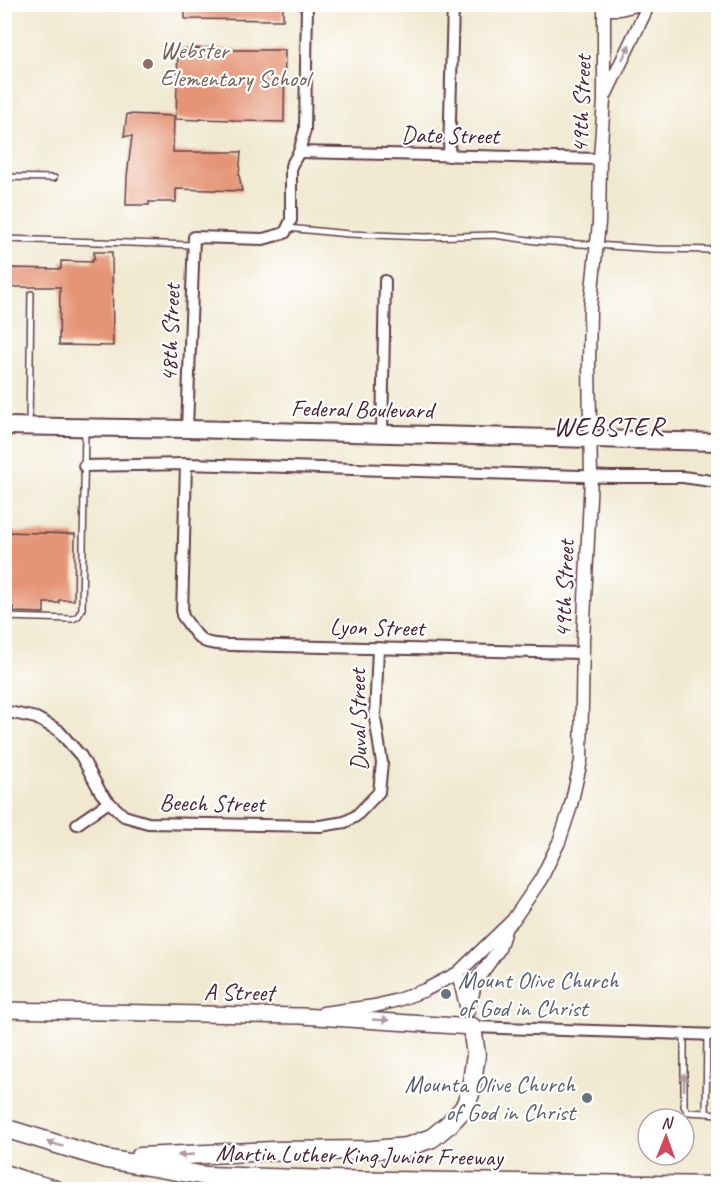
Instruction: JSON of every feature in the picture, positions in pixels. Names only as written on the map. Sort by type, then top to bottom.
[{"type":"highway","points":[[106,1159],[407,1147],[432,1137],[464,1107],[470,1094],[476,1054],[470,1019]]},
{"type":"highway","name":"Martin Luther King Junior Freeway","points":[[4,1128],[106,1159],[206,1176],[718,1186]]},
{"type":"highway","points":[[4,1174],[56,1190]]},
{"type":"main road","name":"Federal Boulevard","points":[[4,426],[718,442]]},
{"type":"main road","name":"A Street","points":[[4,1010],[470,1019]]},
{"type":"street","points":[[194,241],[263,239],[286,231],[291,220],[291,166],[299,152],[305,130],[308,4]]},
{"type":"street","points":[[449,156],[453,4]]},
{"type":"street","points":[[604,7],[620,9],[641,4]]},
{"type":"street","points":[[604,100],[649,4]]},
{"type":"street","name":"49th Street","points":[[301,1016],[375,1006],[398,1000],[425,990],[458,973],[513,920],[541,879],[559,842],[570,809],[581,761],[583,653],[591,477],[590,309],[599,223],[604,100],[604,7]]},
{"type":"street","name":"Date Street","points":[[299,152],[600,159]]},
{"type":"street","name":"48th Street","points":[[187,429],[194,241]]},
{"type":"street","points":[[382,434],[385,281]]},
{"type":"street","points":[[84,466],[186,464],[591,477],[683,477],[718,482]]},
{"type":"street","name":"Lyon Street","points":[[186,464],[182,615],[204,642],[583,653]]},
{"type":"street","name":"Duval Street","points":[[320,826],[345,822],[356,816],[379,792],[382,763],[375,718],[378,648]]},
{"type":"street","name":"Beech Street","points":[[4,711],[36,718],[58,729],[81,756],[101,793],[124,816],[148,823],[320,826]]},
{"type":"street","points":[[77,824],[109,802]]},
{"type":"street","points":[[470,1019],[476,981],[499,949],[505,928]]},
{"type":"street","points":[[458,973],[470,1019]]},
{"type":"street","name":"A Street","points":[[470,1019],[713,1034]]},
{"type":"lane","points":[[4,177],[54,178]]},
{"type":"lane","points":[[286,231],[403,236],[494,235],[536,241],[655,249],[718,250]]},
{"type":"lane","points":[[4,239],[194,241]]},
{"type":"lane","points":[[29,426],[31,294]]},
{"type":"lane","points":[[4,617],[74,619],[82,609],[85,428]]},
{"type":"lane","points":[[684,1034],[684,1106],[688,1112],[718,1114]]},
{"type":"lane","points":[[706,1113],[713,1034]]},
{"type":"building","points":[[185,4],[283,4],[283,20],[185,19]]},
{"type":"building","points":[[178,49],[285,50],[284,122],[176,119]]},
{"type":"building","points":[[127,114],[174,116],[173,152],[241,152],[239,175],[242,191],[176,189],[176,202],[126,205],[132,136],[124,136]]},
{"type":"building","points":[[94,252],[112,252],[113,346],[59,345],[60,287],[10,287],[10,268],[61,269],[61,261],[92,262]]},
{"type":"building","points":[[4,532],[75,534],[74,600],[44,603],[44,613],[14,612],[14,607],[4,607]]},
{"type":"place","name":"Webster Elementary School","points":[[148,64]]},
{"type":"place","name":"Mount Olive Church of God in Christ","points":[[446,994]]},
{"type":"place","name":"Mounta Olive Church of God in Christ","points":[[587,1098]]},
{"type":"district","name":"WEBSTER","points":[[609,426]]}]
